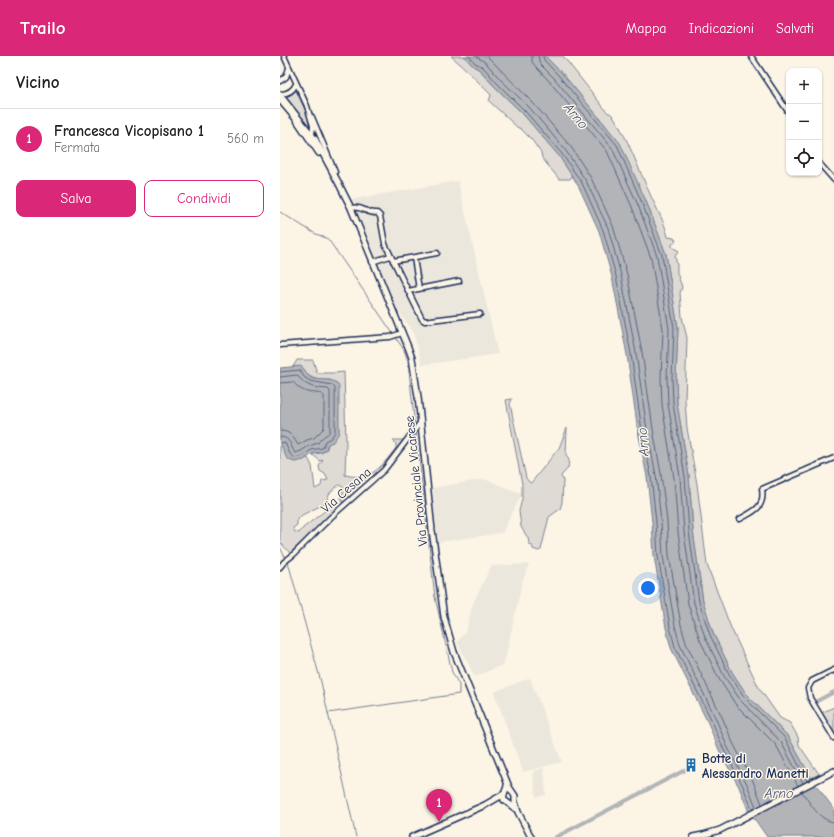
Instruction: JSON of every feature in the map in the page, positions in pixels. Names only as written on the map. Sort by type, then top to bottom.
[{"type":"main road","name":"Via Provinciale Vicarese","points":[[280,94],[312,134],[338,182],[351,208],[412,358],[438,575],[447,630],[459,665],[515,796],[518,812],[531,837]]},
{"type":"main road","name":"Via Provinciale Vicarese","points":[[280,100],[316,147],[338,182]]},
{"type":"main road","points":[[693,837],[716,831],[834,771]]},
{"type":"main road","name":"Via Provinciale Vicarese","points":[[507,780],[507,786],[503,798],[518,812]]},
{"type":"main road","points":[[412,837],[485,805],[505,793],[510,791],[513,792]]},
{"type":"main road","points":[[485,805],[513,802],[515,800]]},
{"type":"street","name":"Via Provinciale Vicarese","points":[[284,56],[314,121],[338,182]]},
{"type":"street","points":[[751,56],[786,108]]},
{"type":"street","points":[[280,81],[287,75],[289,68]]},
{"type":"street","points":[[280,94],[288,93],[293,90],[296,84]]},
{"type":"street","name":"Via Provinciale Vicarese","points":[[306,106],[313,126],[312,134],[316,147]]},
{"type":"street","points":[[822,166],[834,180]]},
{"type":"street","points":[[351,208],[360,207],[374,213],[377,212],[380,216],[385,244],[390,256],[420,316],[425,321],[480,314]]},
{"type":"street","points":[[393,261],[437,253]]},
{"type":"street","points":[[372,262],[390,256]]},
{"type":"street","points":[[414,258],[419,289]]},
{"type":"street","points":[[408,291],[459,281]]},
{"type":"street","points":[[280,345],[394,336],[402,334]]},
{"type":"street","name":"Via Cesana","points":[[280,567],[331,517],[384,470],[420,423]]},
{"type":"street","points":[[740,519],[760,506],[763,498],[762,489],[834,458]]},
{"type":"street","points":[[834,670],[812,681],[809,686],[810,698],[834,738]]},
{"type":"shaded area","points":[[451,56],[464,56],[473,66],[480,70],[522,113],[559,156],[572,176],[570,179],[559,179],[542,158],[541,153],[532,140],[489,101],[491,95]]},
{"type":"shaded area","points":[[545,56],[563,56],[608,113],[614,117],[629,145],[663,220],[668,237],[674,238],[676,241],[672,244],[672,247],[679,251],[675,256],[677,273],[682,287],[680,293],[682,317],[687,338],[685,400],[687,428],[697,484],[707,565],[731,628],[759,688],[780,718],[790,723],[798,737],[799,745],[819,774],[811,778],[788,736],[747,695],[732,672],[713,633],[703,601],[693,531],[689,476],[677,403],[676,378],[678,328],[666,254],[646,201],[607,127],[561,72]]},
{"type":"shaded area","points":[[296,90],[310,121],[310,130],[285,97],[292,94]]},
{"type":"shaded area","points":[[458,181],[498,354],[422,365],[413,332],[394,305],[348,200]]},
{"type":"shaded area","points":[[297,360],[313,360],[317,373],[344,372],[346,443],[345,475],[362,476],[375,471],[385,462],[396,448],[396,444],[393,440],[404,440],[379,472],[343,504],[341,497],[343,487],[339,485],[330,492],[326,503],[302,515],[297,520],[297,525],[293,528],[295,532],[299,533],[303,528],[331,506],[336,510],[290,553],[280,542],[280,442],[289,460],[295,462],[308,458],[312,466],[315,489],[321,486],[322,481],[328,480],[325,474],[320,471],[319,466],[323,460],[320,461],[312,454],[322,453],[327,449],[328,444],[339,433],[331,380],[313,378],[308,375],[303,368],[293,367]]},
{"type":"shaded area","points":[[512,399],[510,404],[526,478],[529,482],[531,483],[559,448],[567,428],[566,455],[569,460],[568,468],[561,476],[563,480],[562,503],[560,509],[549,517],[541,550],[538,551],[533,549],[532,545],[529,544],[528,538],[521,527],[519,511],[522,499],[522,484],[506,400]]},
{"type":"shaded area","points":[[485,479],[522,494],[502,533],[438,543],[432,488]]},
{"type":"shaded area","points":[[529,564],[522,583],[504,664],[475,677],[457,642],[466,631],[473,603],[491,566]]},
{"type":"shaded area","points":[[530,678],[562,762],[523,772],[494,692]]},
{"type":"shaded area","points":[[834,707],[834,736],[821,713]]},
{"type":"shaded area","points":[[544,768],[546,795],[536,797],[533,771]]},
{"type":"water","name":"Arno","points":[[464,56],[545,56],[561,72],[620,143],[646,201],[666,254],[678,328],[676,378],[677,403],[689,476],[693,531],[703,601],[713,633],[732,672],[747,695],[788,736],[811,778],[834,809],[834,837],[767,837],[750,815],[739,787],[719,750],[708,723],[671,648],[666,628],[654,556],[647,477],[638,431],[627,355],[612,277],[599,231],[578,185],[559,156],[522,113],[480,70],[473,66]]},
{"type":"water","points":[[300,366],[311,378],[334,381],[337,383],[339,387],[339,433],[333,442],[328,444],[325,451],[312,454],[304,460],[295,462],[286,457],[280,442],[280,368]]},
{"type":"waterway","points":[[280,212],[314,233],[328,239],[394,335]]},
{"type":"waterway","points":[[396,338],[404,350],[408,361],[415,427]]},
{"type":"waterway","points":[[328,713],[459,694],[459,685],[452,672],[435,597],[416,432]]},
{"type":"waterway","points":[[280,547],[286,559]]},
{"type":"waterway","points":[[288,562],[321,682],[356,837]]},
{"type":"waterway","points":[[817,701],[834,692]]},
{"type":"waterway","points":[[556,837],[689,768]]},
{"type":"place","name":"Botte di Alessandro Manetti","points":[[691,765]]},
{"type":"place","name":"Francesca Vicopisano 1","points":[[439,822]]}]
